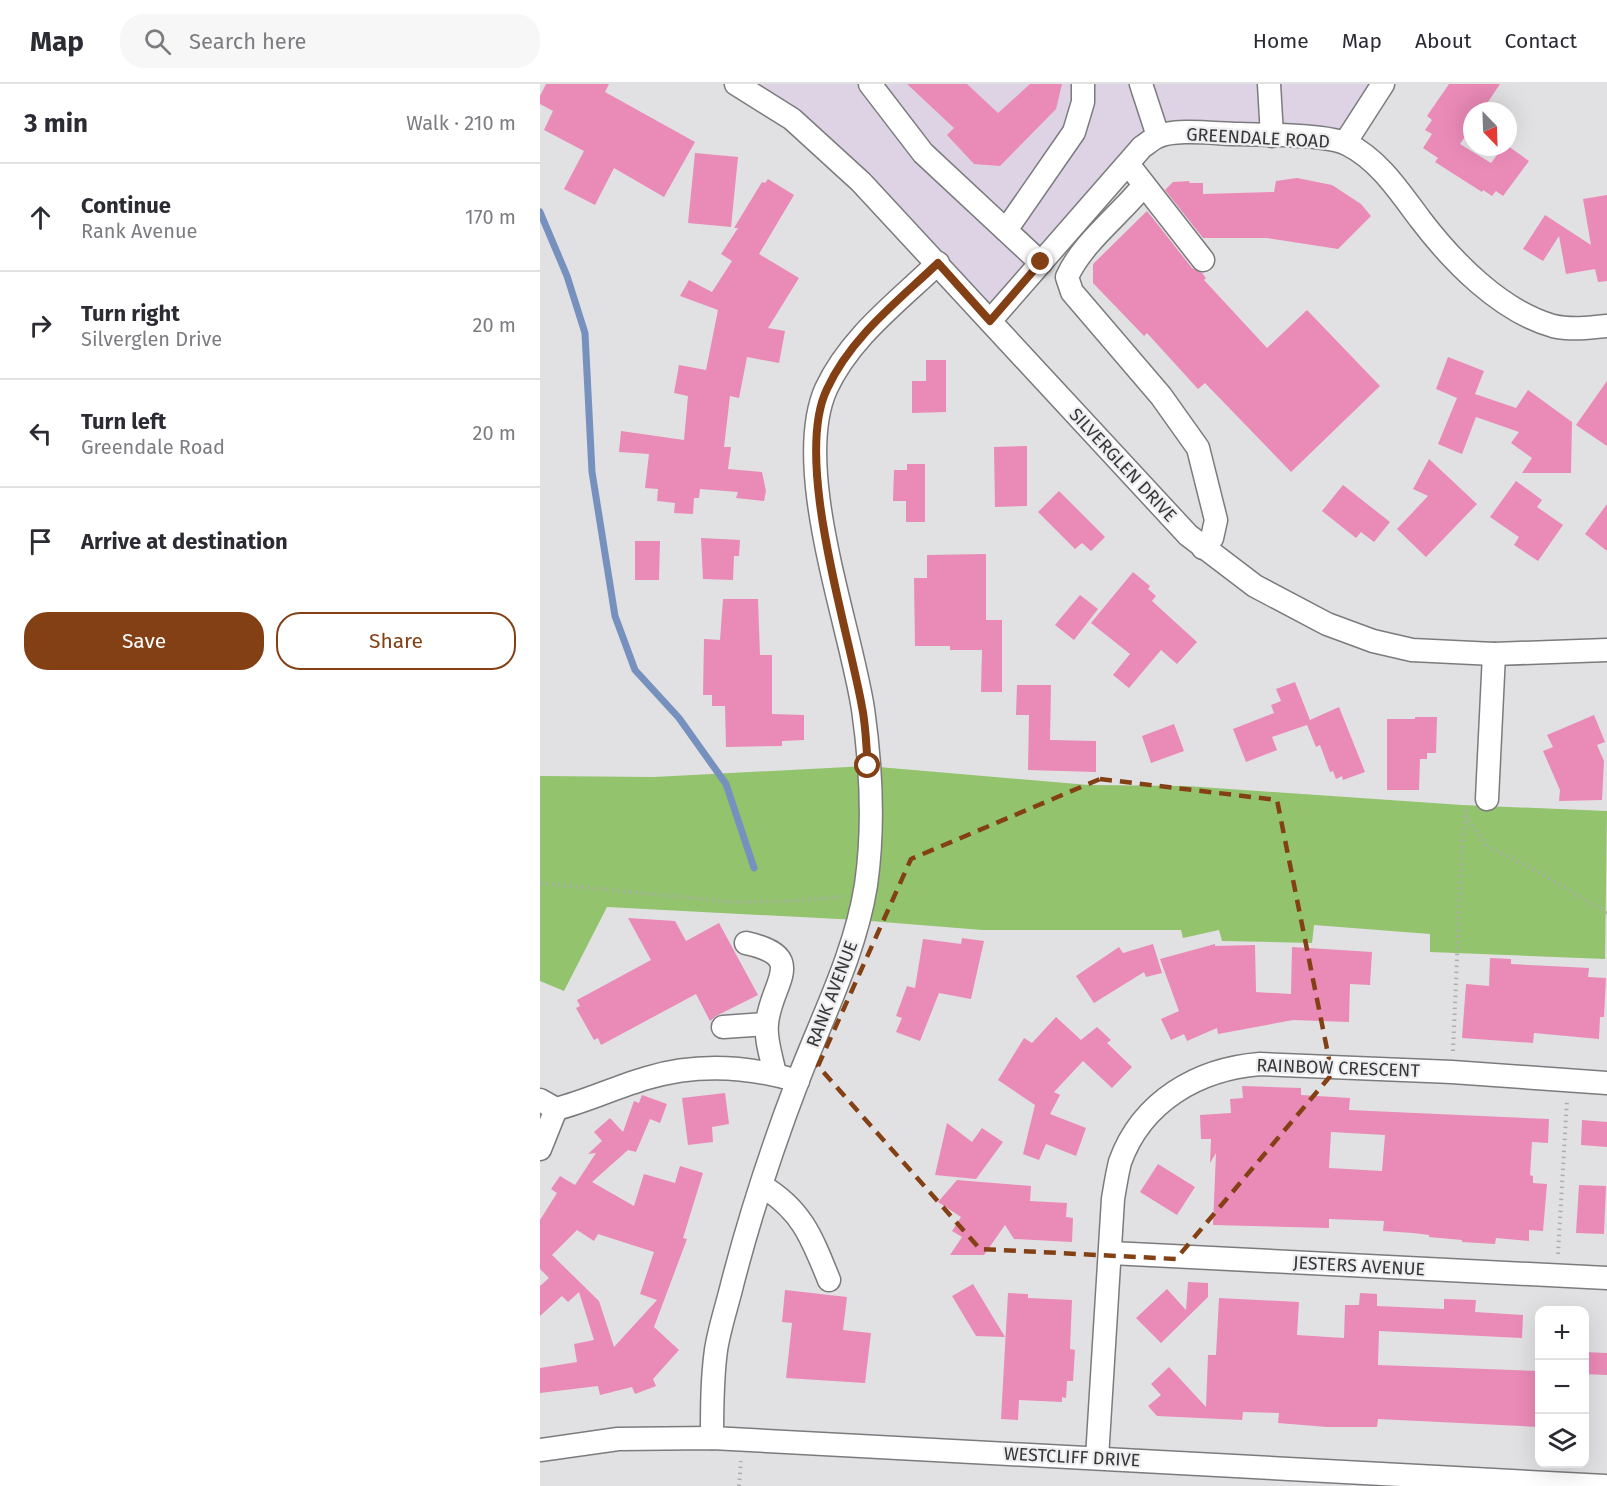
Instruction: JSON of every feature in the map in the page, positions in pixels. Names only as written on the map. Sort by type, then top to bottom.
[{"type":"street","points":[[870,84],[923,153],[1041,262]]},
{"type":"street","points":[[1006,230],[1074,132],[1083,102],[1083,84]]},
{"type":"street","points":[[990,321],[1127,162],[1158,136],[1141,84]]},
{"type":"street","points":[[1269,84],[1272,136]]},
{"type":"street","points":[[1345,143],[1383,84]]},
{"type":"street","name":"SILVERGLEN DRIVE","points":[[740,85],[809,133],[861,182],[1203,548],[1255,586],[1327,624],[1373,641],[1412,650],[1494,654],[1607,650]]},
{"type":"street","name":"GREENDALE ROAD","points":[[1158,136],[1187,134],[1272,136],[1345,143],[1367,157],[1389,178],[1422,222],[1483,285],[1522,313],[1554,326],[1582,329],[1607,326]]},
{"type":"street","points":[[1127,162],[1203,260]]},
{"type":"street","points":[[1144,185],[1122,212],[1080,255],[1067,277],[1072,292],[1161,396],[1198,448],[1216,520],[1212,538],[1203,548]]},
{"type":"street","name":"RANK AVENUE","points":[[712,1438],[716,1348],[745,1233],[798,1081],[851,950],[864,895],[869,827],[864,720],[817,479],[816,428],[826,390],[848,353],[885,311],[938,263]]},
{"type":"street","points":[[1487,791],[1494,654]]},
{"type":"street","points":[[746,943],[767,948],[782,961],[783,972],[766,1024],[775,1074]]},
{"type":"street","points":[[723,1027],[766,1024]]},
{"type":"street","name":"RAINBOW CRESCENT","points":[[1097,1458],[1113,1199],[1120,1162],[1141,1122],[1163,1098],[1203,1076],[1236,1066],[1260,1064],[1452,1072],[1607,1083]]},
{"type":"street","points":[[540,1149],[548,1105],[649,1077],[684,1070],[747,1068],[798,1081]]},
{"type":"street","points":[[762,1186],[782,1198],[793,1209],[815,1247],[829,1280]]},
{"type":"street","name":"JESTERS AVENUE","points":[[1111,1253],[1607,1278]]},
{"type":"street","name":"WESTCLIFF DRIVE","points":[[540,1450],[618,1439],[712,1438],[1097,1458],[1352,1479],[1605,1486]]},
{"type":"path","points":[[1452,1072],[1465,815],[1469,795],[1487,791]]},
{"type":"path","points":[[1465,815],[1487,846],[1537,871],[1607,913]]},
{"type":"path","points":[[540,882],[755,903],[864,895]]},
{"type":"path","points":[[1557,1276],[1568,1081]]},
{"type":"highlighted area","points":[[1100,779],[1277,800],[1332,1074],[1176,1259],[980,1249],[818,1066],[911,859]]},
{"type":"shaded area","points":[[742,84],[1382,84],[1344,144],[1158,136],[991,321]]},
{"type":"green space","points":[[867,766],[1089,785],[1186,786],[1462,805],[1607,811],[1605,959],[1430,952],[1430,934],[1314,925],[1312,943],[1222,941],[1219,930],[1183,938],[1181,930],[982,930],[858,920],[607,907],[564,991],[540,981],[540,776],[654,777]]},
{"type":"building","points":[[546,84],[609,84],[605,92],[695,142],[664,197],[614,168],[595,205],[564,189],[584,151],[544,130],[553,111],[540,104],[540,96]]},
{"type":"building","points":[[907,84],[967,84],[998,113],[1030,84],[1062,84],[1056,109],[1000,166],[974,164],[947,135],[954,128]]},
{"type":"building","points":[[1449,84],[1500,84],[1488,102],[1463,102],[1463,140],[1460,144],[1463,146],[1463,156],[1480,156],[1491,163],[1496,156],[1517,156],[1517,152],[1529,161],[1503,196],[1496,191],[1492,196],[1483,190],[1482,192],[1435,162],[1438,158],[1423,148],[1432,134],[1425,130],[1432,120],[1427,116]]},
{"type":"building","points":[[695,153],[738,157],[731,227],[688,223]]},
{"type":"building","points":[[1297,178],[1332,185],[1361,204],[1371,216],[1338,249],[1267,238],[1203,238],[1165,190],[1173,182],[1190,181],[1189,183],[1203,183],[1203,194],[1274,192],[1276,181]]},
{"type":"building","points":[[768,179],[794,195],[759,254],[799,278],[768,328],[785,331],[779,363],[747,357],[739,398],[730,396],[724,447],[731,447],[728,469],[762,472],[766,491],[764,501],[736,498],[738,492],[700,489],[699,498],[694,498],[693,514],[674,513],[675,503],[657,501],[658,489],[645,488],[649,454],[619,452],[621,431],[684,440],[688,396],[674,393],[679,365],[706,370],[718,310],[680,296],[689,280],[712,292],[732,261],[721,254],[738,228],[734,228],[762,182],[765,183]]},
{"type":"building","points":[[1607,195],[1607,281],[1598,282],[1595,269],[1566,274],[1559,236],[1543,261],[1523,249],[1545,215],[1591,245],[1583,199]]},
{"type":"building","points":[[1147,211],[1192,268],[1202,273],[1206,278],[1204,280],[1267,348],[1307,310],[1380,386],[1291,472],[1205,383],[1198,389],[1147,333],[1144,336],[1093,283],[1093,264]]},
{"type":"building","points":[[1448,357],[1484,371],[1475,394],[1516,408],[1528,390],[1572,422],[1571,473],[1522,473],[1532,458],[1511,443],[1519,432],[1476,417],[1462,454],[1438,444],[1457,398],[1436,389]]},
{"type":"building","points":[[926,360],[946,360],[946,412],[912,413],[912,381],[926,381]]},
{"type":"building","points":[[1607,381],[1607,446],[1576,425]]},
{"type":"building","points":[[1027,446],[1027,506],[995,507],[994,447]]},
{"type":"building","points":[[1429,459],[1477,504],[1426,557],[1397,529],[1428,496],[1413,489]]},
{"type":"building","points":[[907,464],[925,464],[925,522],[906,522],[906,501],[893,501],[894,470],[907,470]]},
{"type":"building","points":[[1516,481],[1542,500],[1537,507],[1563,525],[1538,561],[1514,545],[1519,537],[1490,517]]},
{"type":"building","points":[[1343,485],[1390,522],[1374,542],[1361,532],[1356,538],[1322,511]]},
{"type":"building","points":[[1059,491],[1105,537],[1091,551],[1082,543],[1075,549],[1038,512]]},
{"type":"building","points":[[1607,504],[1607,551],[1585,534]]},
{"type":"building","points":[[701,538],[740,540],[739,556],[734,556],[733,580],[703,579]]},
{"type":"building","points":[[635,541],[660,541],[659,580],[635,580]]},
{"type":"building","points":[[986,554],[986,620],[1002,620],[1002,692],[981,692],[982,650],[950,650],[950,646],[915,646],[914,578],[927,578],[927,555]]},
{"type":"building","points":[[1133,572],[1150,586],[1148,589],[1156,596],[1152,601],[1197,642],[1177,664],[1161,650],[1129,688],[1113,675],[1130,654],[1091,623]]},
{"type":"building","points":[[1080,595],[1098,609],[1074,640],[1055,625]]},
{"type":"building","points":[[723,599],[758,599],[760,655],[772,655],[772,714],[804,715],[804,740],[782,741],[782,746],[726,747],[725,706],[712,706],[712,695],[703,695],[704,639],[720,640]]},
{"type":"building","points":[[1295,682],[1310,720],[1339,707],[1365,772],[1343,780],[1342,776],[1336,779],[1333,771],[1330,772],[1320,745],[1316,747],[1307,725],[1272,737],[1277,750],[1246,762],[1233,729],[1274,713],[1271,705],[1281,701],[1276,689]]},
{"type":"building","points":[[1017,685],[1051,685],[1050,740],[1096,741],[1096,772],[1028,770],[1029,715],[1016,715]]},
{"type":"building","points":[[1594,715],[1605,742],[1597,745],[1604,761],[1602,800],[1559,801],[1560,790],[1543,751],[1553,747],[1547,735]]},
{"type":"building","points":[[1415,717],[1437,717],[1436,753],[1427,753],[1427,759],[1420,759],[1419,790],[1387,790],[1387,719],[1415,719]]},
{"type":"building","points":[[1174,724],[1184,751],[1151,763],[1142,736]]},
{"type":"building","points":[[628,918],[675,921],[686,941],[719,923],[758,995],[710,1021],[696,994],[601,1045],[598,1038],[594,1040],[576,1008],[580,1006],[577,1000],[651,960]]},
{"type":"building","points":[[962,938],[984,941],[971,999],[939,993],[920,1041],[896,1032],[902,1018],[896,1016],[907,986],[915,988],[923,939],[961,944]]},
{"type":"building","points":[[1153,944],[1162,973],[1146,977],[1144,972],[1094,1003],[1076,976],[1119,947],[1123,953]]},
{"type":"building","points":[[1215,944],[1215,946],[1255,945],[1256,992],[1291,994],[1292,947],[1372,952],[1370,985],[1350,984],[1349,1022],[1293,1020],[1218,1034],[1217,1028],[1187,1041],[1184,1034],[1171,1040],[1161,1019],[1179,1011],[1160,959]]},
{"type":"building","points":[[1490,958],[1511,959],[1511,964],[1589,968],[1588,977],[1606,978],[1604,1017],[1600,1017],[1599,1039],[1534,1033],[1533,1043],[1462,1038],[1466,984],[1489,986]]},
{"type":"building","points":[[1056,1017],[1081,1040],[1097,1027],[1111,1040],[1107,1043],[1132,1067],[1112,1088],[1083,1061],[1054,1092],[1060,1095],[1050,1114],[1086,1128],[1076,1156],[1046,1144],[1039,1160],[1023,1154],[1035,1105],[998,1080],[1024,1038],[1032,1043]]},
{"type":"building","points":[[1242,1086],[1301,1088],[1301,1095],[1350,1098],[1349,1110],[1549,1119],[1548,1143],[1532,1142],[1530,1175],[1533,1176],[1533,1183],[1547,1184],[1543,1231],[1529,1230],[1529,1241],[1496,1238],[1495,1244],[1462,1242],[1462,1240],[1429,1237],[1429,1235],[1383,1231],[1384,1221],[1329,1219],[1329,1228],[1213,1225],[1216,1153],[1210,1163],[1211,1139],[1201,1139],[1200,1115],[1231,1113],[1230,1099],[1243,1098]],"holes":[[[1331,1132],[1385,1135],[1382,1171],[1329,1168]]]},
{"type":"building","points":[[725,1093],[729,1124],[712,1127],[713,1142],[688,1145],[682,1098]]},
{"type":"building","points":[[642,1095],[667,1104],[660,1123],[650,1119],[636,1152],[628,1150],[592,1182],[634,1206],[644,1174],[675,1183],[680,1166],[703,1173],[683,1238],[687,1239],[654,1327],[679,1350],[653,1379],[656,1386],[635,1394],[632,1387],[600,1395],[598,1386],[540,1393],[540,1368],[577,1362],[574,1344],[594,1340],[579,1292],[568,1302],[562,1296],[540,1316],[540,1286],[549,1278],[540,1269],[540,1220],[557,1193],[551,1189],[560,1176],[575,1185],[596,1153],[588,1154],[602,1141],[594,1132],[610,1118],[623,1132],[634,1101],[639,1103]],"holes":[[[577,1230],[594,1241],[598,1234],[654,1252],[640,1294],[657,1300],[614,1347],[599,1301],[552,1255]]]},
{"type":"building","points":[[1582,1120],[1607,1122],[1607,1147],[1581,1145]]},
{"type":"building","points":[[947,1123],[972,1142],[982,1128],[1003,1142],[976,1179],[935,1175]]},
{"type":"building","points":[[1158,1164],[1195,1187],[1177,1215],[1140,1192]]},
{"type":"building","points":[[957,1180],[1031,1186],[1030,1201],[1067,1203],[1066,1217],[1073,1218],[1072,1242],[1014,1239],[1005,1225],[984,1255],[950,1255],[962,1237],[952,1231],[961,1217],[938,1202]]},
{"type":"building","points":[[1579,1185],[1606,1186],[1604,1234],[1576,1233]]},
{"type":"building","points":[[1188,1282],[1208,1283],[1208,1297],[1161,1343],[1136,1318],[1167,1289],[1186,1310]]},
{"type":"building","points":[[973,1284],[1005,1337],[976,1336],[952,1296]]},
{"type":"building","points":[[785,1290],[847,1297],[843,1330],[871,1333],[865,1383],[786,1378],[792,1323],[782,1322]]},
{"type":"building","points":[[1008,1293],[1028,1294],[1028,1298],[1072,1300],[1070,1349],[1075,1350],[1073,1381],[1067,1381],[1066,1398],[1062,1397],[1062,1402],[1019,1400],[1018,1420],[1001,1419]]},
{"type":"building","points":[[1360,1293],[1377,1294],[1377,1306],[1444,1309],[1444,1299],[1476,1300],[1475,1312],[1523,1315],[1522,1338],[1379,1331],[1378,1365],[1535,1371],[1535,1427],[1378,1419],[1377,1427],[1327,1427],[1278,1423],[1279,1413],[1243,1412],[1242,1420],[1157,1416],[1148,1406],[1161,1395],[1151,1384],[1169,1367],[1206,1407],[1208,1355],[1216,1355],[1219,1298],[1299,1302],[1297,1335],[1344,1338],[1345,1305],[1359,1305]]},
{"type":"building","points":[[1589,1352],[1607,1353],[1607,1375],[1589,1374]]},
{"type":"waterway","points":[[540,212],[567,276],[585,333],[592,472],[615,616],[635,670],[679,718],[726,784],[754,868]]},
{"type":"route","points":[[868,766],[863,708],[835,585],[817,479],[816,428],[826,390],[841,363],[860,337],[938,263],[990,321],[1041,262]]}]
